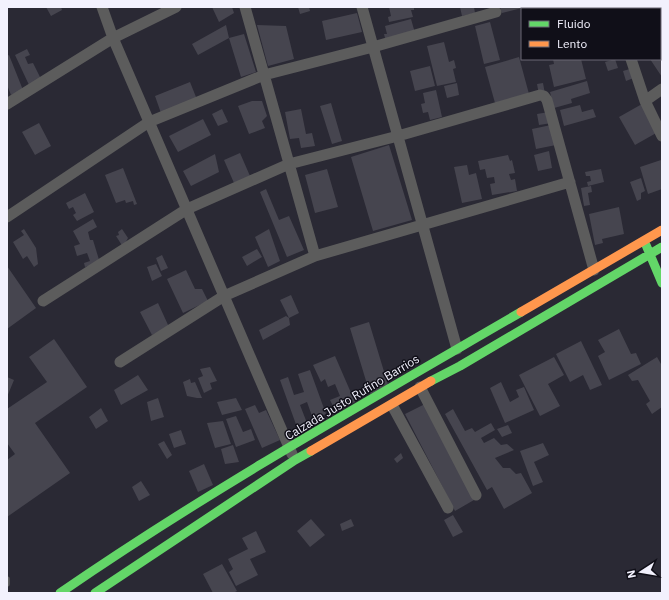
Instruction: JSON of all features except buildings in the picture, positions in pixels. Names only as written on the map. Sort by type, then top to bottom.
[{"type":"street","points":[[102,7],[149,122],[294,460]]},
{"type":"street","points":[[7,104],[114,38],[176,7]]},
{"type":"street","points":[[245,7],[315,256]]},
{"type":"street","points":[[362,7],[457,349]]},
{"type":"street","points":[[7,217],[149,122],[264,76],[496,12]]},
{"type":"street","points":[[631,60],[645,101],[662,136]]},
{"type":"street","points":[[645,101],[662,89]]},
{"type":"street","points":[[44,301],[187,209],[289,164],[398,136],[540,95],[544,96],[547,100],[594,270]]},
{"type":"street","points":[[120,362],[224,296],[315,256],[570,182]]},
{"type":"street","name":"Calzada Justo Rufino Barrios","points":[[60,593],[124,549],[289,448],[662,230]]},
{"type":"street","points":[[644,241],[662,283]]},
{"type":"street","name":"Calzada Justo Rufino Barrios","points":[[95,593],[294,460],[392,405],[420,387],[460,366],[662,247]]},
{"type":"street","points":[[420,387],[476,495]]},
{"type":"street","points":[[392,405],[448,508]]},
{"type":"lane","points":[[7,579],[7,584]]},
{"type":"traffic: fast","points":[[646,245],[662,283]]},
{"type":"traffic: fast","points":[[431,381],[460,366],[662,247]]},
{"type":"traffic: fast","points":[[60,593],[116,555],[230,483],[521,312]]},
{"type":"traffic: fast","points":[[95,593],[295,460],[311,451]]},
{"type":"traffic: slow","points":[[521,312],[662,230]]},
{"type":"traffic: slow","points":[[311,451],[431,381]]}]
